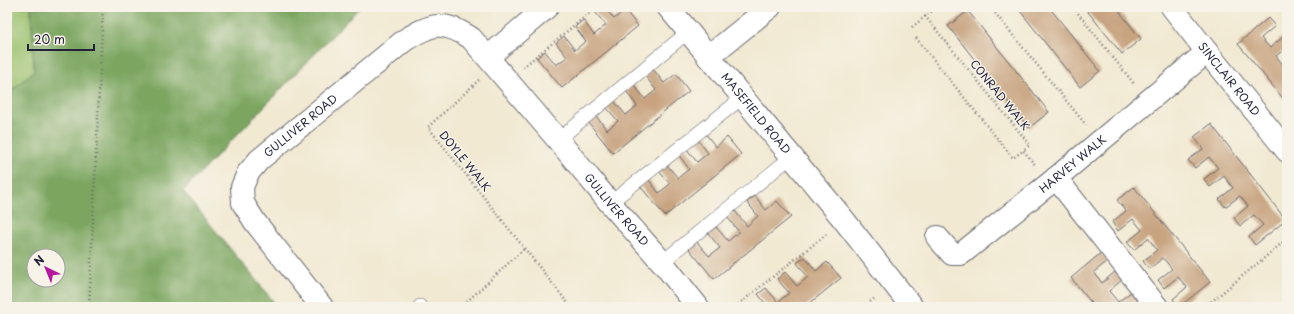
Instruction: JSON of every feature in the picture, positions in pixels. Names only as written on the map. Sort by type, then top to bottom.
[{"type":"street","points":[[488,57],[547,7]]},
{"type":"street","name":"MASEFIELD ROAD","points":[[668,7],[844,220],[912,307]]},
{"type":"street","points":[[708,57],[770,7]]},
{"type":"street","name":"SINCLAIR ROAD","points":[[1172,7],[1287,151]]},
{"type":"street","name":"GULLIVER ROAD","points":[[322,307],[255,222],[243,204],[242,187],[248,173],[259,160],[405,40],[423,29],[440,25],[456,29],[471,38],[610,203],[662,262],[698,307]]},
{"type":"street","name":"HARVEY WALK","points":[[937,237],[952,254],[961,254],[1207,52]]},
{"type":"street","points":[[1053,180],[1157,307]]},
{"type":"lane","points":[[558,140],[688,32]]},
{"type":"lane","points":[[610,203],[742,98]]},
{"type":"lane","points":[[662,262],[791,156]]},
{"type":"path","points":[[89,307],[103,7]]},
{"type":"path","points":[[518,63],[522,68],[597,7]]},
{"type":"path","points":[[912,27],[937,7]]},
{"type":"path","points":[[990,7],[1099,142]]},
{"type":"path","points":[[1073,7],[1148,101]]},
{"type":"path","name":"CONRAD WALK","points":[[925,16],[1030,145],[1024,150]]},
{"type":"path","points":[[916,38],[1013,158],[1024,150],[1053,180]]},
{"type":"path","name":"DOYLE WALK","points":[[480,80],[428,127],[571,307]]},
{"type":"path","points":[[735,307],[844,220]]},
{"type":"path","points":[[1205,307],[1287,239]]},
{"type":"path","points":[[461,307],[525,248]]},
{"type":"green space","points":[[7,7],[31,7],[34,71],[7,94]]},
{"type":"green space","points":[[31,7],[360,7],[183,191],[278,307],[7,307],[7,94],[34,71]]},
{"type":"building","points":[[599,7],[604,7],[614,19],[625,10],[638,26],[562,88],[537,58],[545,51],[556,65],[567,57],[556,43],[564,36],[575,50],[586,41],[575,27],[583,20],[594,35],[606,25],[594,11]]},
{"type":"building","points":[[1017,7],[1049,7],[1100,71],[1080,87]]},
{"type":"building","points":[[1084,7],[1116,7],[1141,39],[1122,54]]},
{"type":"building","points":[[968,11],[1049,112],[1029,128],[948,26]]},
{"type":"building","points":[[1268,18],[1275,26],[1261,38],[1270,48],[1283,37],[1287,41],[1287,47],[1276,56],[1285,67],[1287,65],[1287,103],[1238,44]]},
{"type":"building","points":[[653,69],[664,83],[676,74],[689,91],[613,153],[588,122],[596,116],[607,130],[618,121],[606,107],[614,101],[626,115],[637,106],[626,91],[634,85],[645,99],[656,90],[645,76]]},
{"type":"building","points":[[1211,124],[1286,220],[1255,245],[1249,237],[1263,225],[1254,215],[1240,226],[1234,218],[1248,206],[1240,196],[1225,207],[1219,199],[1233,188],[1224,176],[1210,187],[1204,179],[1218,168],[1209,157],[1195,168],[1188,160],[1203,149],[1194,137]]},
{"type":"building","points":[[705,133],[716,147],[727,137],[741,154],[665,216],[640,186],[648,179],[659,193],[670,184],[658,170],[666,164],[678,178],[689,169],[678,154],[686,148],[697,162],[708,153],[697,139]]},
{"type":"building","points":[[1134,187],[1210,282],[1179,307],[1173,299],[1187,287],[1178,277],[1164,288],[1158,280],[1172,269],[1163,258],[1149,269],[1143,261],[1157,250],[1148,238],[1134,250],[1127,242],[1142,230],[1133,219],[1118,231],[1112,222],[1126,211],[1117,200]]},
{"type":"building","points":[[755,196],[766,210],[777,201],[791,217],[714,279],[689,249],[697,242],[709,256],[720,248],[708,233],[716,227],[728,241],[739,232],[728,218],[735,211],[747,226],[758,216],[747,202]]},
{"type":"building","points":[[1101,253],[1108,261],[1094,272],[1102,283],[1116,271],[1123,279],[1109,291],[1118,302],[1132,291],[1138,299],[1128,307],[1095,307],[1071,278]]},
{"type":"building","points":[[805,257],[816,271],[827,262],[841,278],[805,307],[768,307],[758,294],[766,288],[778,302],[789,293],[777,279],[785,272],[797,286],[808,277],[797,263]]}]
